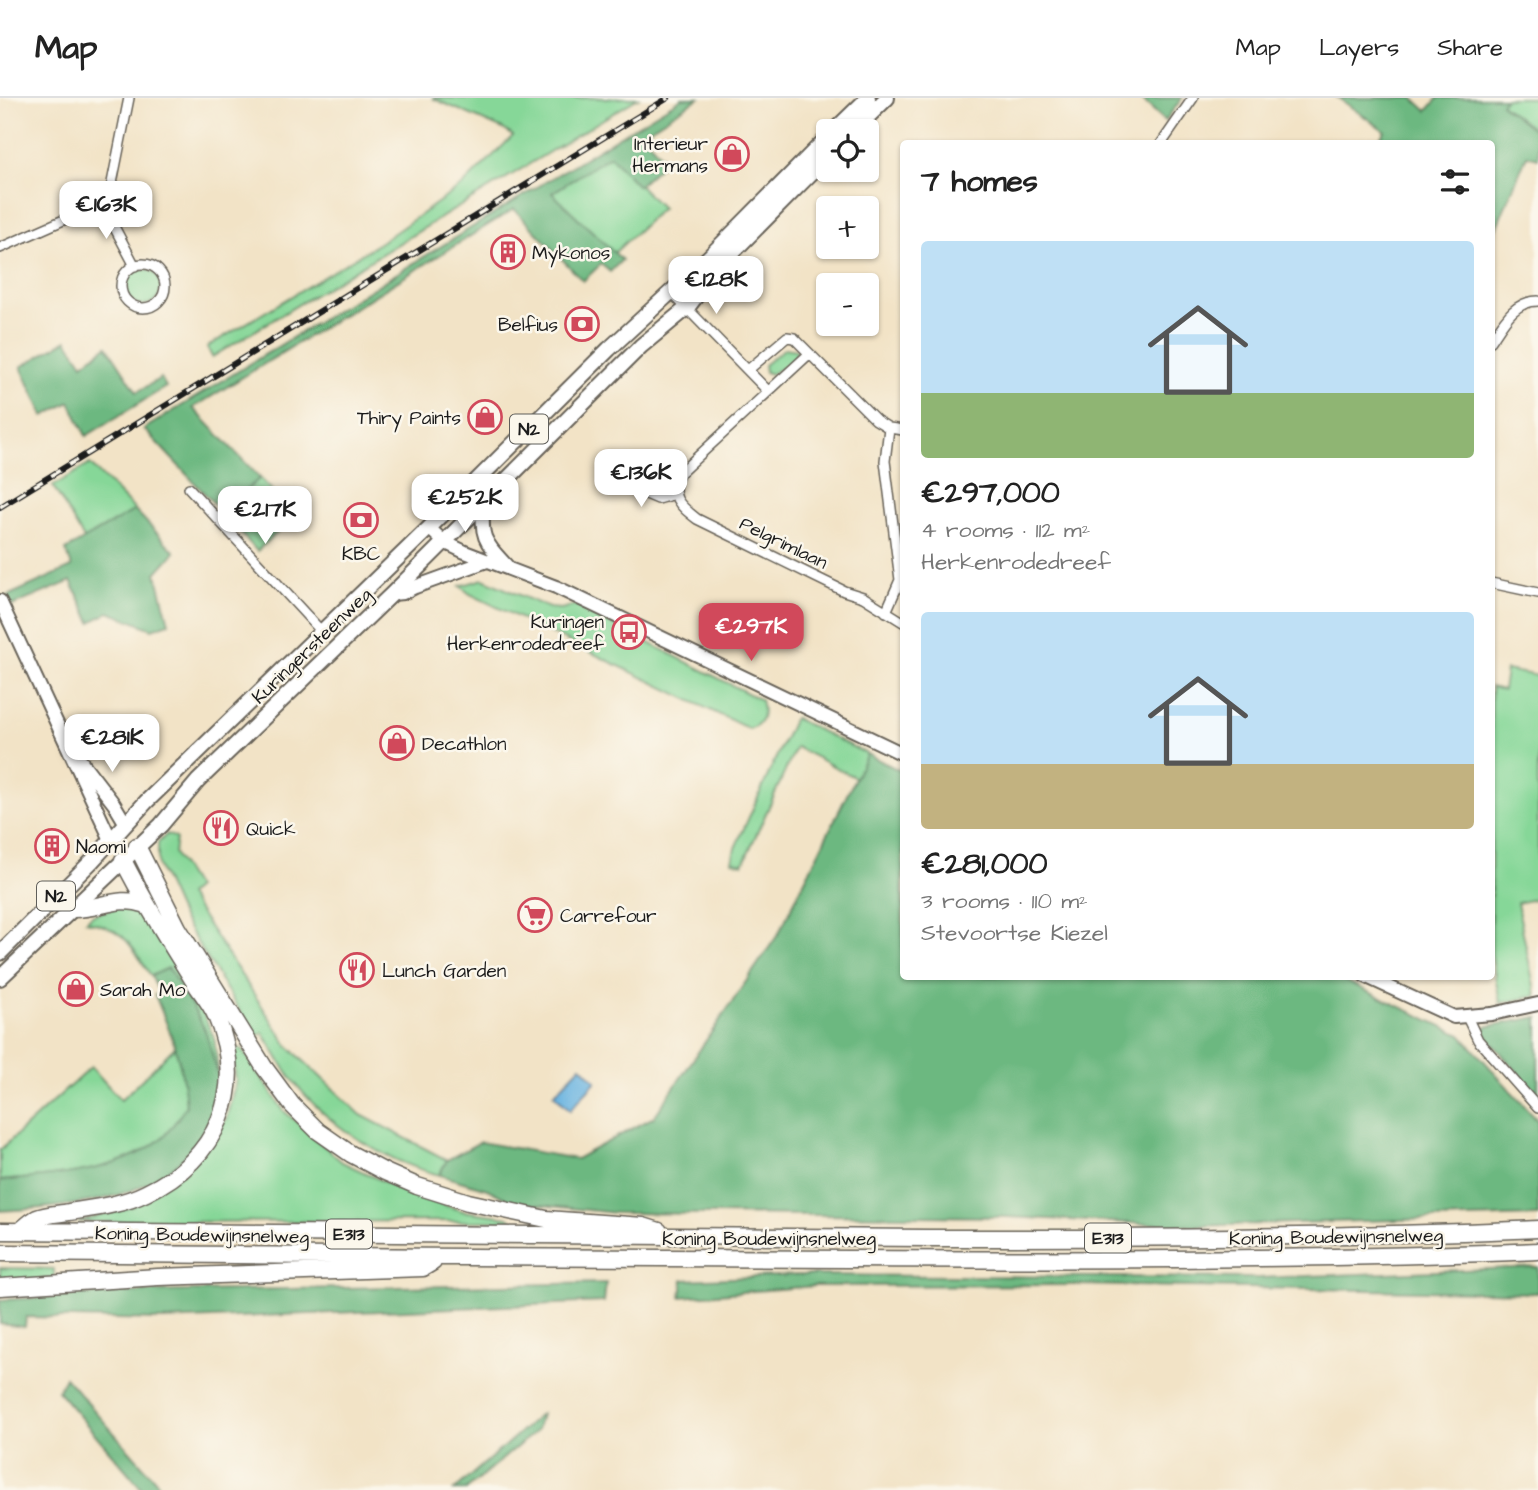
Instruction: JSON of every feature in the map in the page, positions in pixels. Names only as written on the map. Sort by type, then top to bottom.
[{"type":"highway","points":[[137,846],[178,928],[264,1067],[292,1105],[318,1131],[351,1154],[385,1172],[417,1186],[468,1202],[546,1219],[643,1226],[678,1237]]},
{"type":"highway","points":[[20,1231],[37,1218],[117,1204],[165,1184],[209,1142],[223,1111],[229,1087],[229,1062],[224,1036],[215,1013],[147,905],[123,860]]},
{"type":"highway","points":[[71,909],[89,910],[117,900],[131,900],[147,905]]},
{"type":"highway","name":"Koning Boudewijnsnelweg","points":[[0,1231],[1198,1238],[1538,1230]]},
{"type":"highway","name":"Koning Boudewijnsnelweg","points":[[0,1253],[1195,1260],[1401,1257],[1538,1251]]},
{"type":"highway","points":[[0,1287],[158,1277],[423,1268],[442,1257]]},
{"type":"main road","points":[[846,119],[867,98]]},
{"type":"main road","points":[[865,119],[887,98]]},
{"type":"main road","name":"N2","points":[[790,183],[816,152]]},
{"type":"main road","name":"N2","points":[[790,183],[816,165]]},
{"type":"main road","name":"Kuringersteenweg","points":[[0,953],[125,824],[670,290],[790,183]]},
{"type":"main road","name":"Kuringersteenweg","points":[[0,978],[161,825],[198,781],[444,542],[640,346],[687,308],[790,183]]},
{"type":"main road","points":[[484,502],[481,526],[487,544],[511,570]]},
{"type":"main road","points":[[429,527],[444,542],[556,587],[900,753]]},
{"type":"main road","points":[[391,594],[403,593],[487,561]]},
{"type":"main road","points":[[0,601],[111,840],[123,860]]},
{"type":"main road","points":[[68,744],[114,804],[137,846]]},
{"type":"main road","points":[[1373,980],[1443,1014],[1467,1017],[1538,1004]]},
{"type":"street","points":[[0,248],[101,202],[111,188],[129,98]]},
{"type":"street","points":[[1164,140],[1193,98]]},
{"type":"street","points":[[101,202],[135,266]]},
{"type":"street","points":[[149,265],[155,268],[164,280],[165,287],[160,300],[148,308],[134,306],[123,296],[121,282],[128,270],[135,266],[149,265]]},
{"type":"street","points":[[670,290],[768,391]]},
{"type":"street","points":[[1495,335],[1514,309],[1527,301],[1538,301]]},
{"type":"street","points":[[748,370],[787,337],[794,338],[876,421],[889,428],[900,430]]},
{"type":"street","points":[[611,479],[658,499],[675,494],[680,473],[809,354]]},
{"type":"street","points":[[886,612],[900,580],[885,461],[889,428]]},
{"type":"street","points":[[189,488],[322,632]]},
{"type":"street","name":"Pelgrimlaan","points":[[675,494],[681,507],[697,519],[844,591],[863,597],[900,620]]},
{"type":"street","points":[[1495,584],[1538,593]]},
{"type":"street","points":[[1467,1017],[1478,1040],[1538,1108]]},
{"type":"green space","points":[[432,98],[638,98],[212,357],[207,347],[381,242],[463,185],[513,136]]},
{"type":"green space","points":[[682,98],[699,98],[642,134],[666,161],[638,186],[610,156],[552,193],[622,260],[610,272],[601,264],[583,281],[514,209],[193,408],[260,478],[222,512],[144,429]]},
{"type":"green space","points":[[1140,98],[1182,98],[1165,121]]},
{"type":"green space","points":[[1338,98],[1413,98],[1427,111],[1438,98],[1505,98],[1501,104],[1538,133],[1538,158],[1527,155],[1495,231],[1495,140],[1379,140],[1385,131]]},
{"type":"green space","points":[[1505,98],[1538,98],[1538,133],[1501,104]]},
{"type":"green space","points":[[610,156],[662,208],[614,253],[551,193]]},
{"type":"green space","points":[[143,269],[155,275],[161,287],[155,299],[143,305],[131,299],[125,287],[131,275]]},
{"type":"green space","points":[[67,340],[83,364],[107,346],[137,392],[161,378],[166,387],[86,436],[70,402],[44,416],[21,367]]},
{"type":"green space","points":[[785,348],[797,350],[795,360],[771,374],[765,372],[764,365]]},
{"type":"green space","points":[[90,464],[135,510],[84,539],[53,486]]},
{"type":"green space","points":[[260,478],[296,515],[257,551],[222,512]]},
{"type":"green space","points":[[135,510],[175,552],[156,573],[169,623],[152,629],[109,612],[91,622],[71,581],[12,606],[7,596],[72,567],[66,550]]},
{"type":"green space","points":[[483,579],[549,608],[561,609],[575,605],[761,700],[762,718],[749,729],[470,594],[460,586]]},
{"type":"green space","points":[[1506,670],[1538,676],[1538,898],[1517,903],[1536,996],[1500,1003],[1495,976],[1495,688],[1503,690]]},
{"type":"green space","points":[[794,718],[867,754],[856,778],[796,747],[743,864],[732,861],[735,848]]},
{"type":"green space","points":[[867,754],[900,770],[900,980],[1343,980],[1461,1035],[1538,1121],[1538,1216],[1193,1226],[1007,1217],[615,1213],[513,1202],[487,1189],[439,1175],[447,1160],[480,1142],[576,1159],[654,1117],[779,933]]},
{"type":"green space","points":[[167,834],[176,838],[174,853],[196,888],[188,895],[289,1047],[361,1115],[447,1160],[439,1175],[397,1160],[339,1126],[306,1096],[292,1079],[263,1033],[256,1037],[182,918],[158,865],[158,843]]},
{"type":"green space","points":[[128,904],[145,913],[188,979],[214,1038],[220,1084],[205,1030],[169,968],[151,976],[119,933],[86,921],[92,915]]},
{"type":"green space","points":[[168,968],[204,1028],[220,1082],[214,1110],[190,1151],[169,1170],[145,1185],[118,1195],[89,1202],[0,1211],[0,1181],[64,1174],[129,1158],[164,1136],[176,1121],[186,1106],[182,1076],[171,1036],[155,995],[160,994],[151,976]]},
{"type":"green space","points":[[1538,1017],[1538,1096],[1481,1030],[1484,1027]]},
{"type":"green space","points":[[176,1046],[185,1082],[187,1106],[164,1136],[129,1158],[108,1165],[64,1174],[0,1181],[0,1150],[91,1067],[121,1100]]},
{"type":"green space","points":[[232,1049],[242,1049],[284,1111],[342,1162],[410,1194],[463,1211],[508,1217],[513,1221],[78,1222],[134,1206],[226,1120],[236,1080]]},
{"type":"green space","points":[[1538,1267],[1538,1293],[1075,1285],[815,1286],[681,1297],[683,1280],[798,1275],[1256,1278]]},
{"type":"green space","points":[[0,1268],[54,1269],[54,1279],[0,1281]]},
{"type":"green space","points":[[606,1283],[604,1302],[162,1320],[26,1317],[25,1327],[0,1324],[0,1300],[137,1292]]},
{"type":"green space","points":[[65,1377],[164,1490],[143,1490],[58,1391]]},
{"type":"green space","points":[[541,1414],[537,1430],[466,1490],[454,1490]]},
{"type":"water","points":[[581,1066],[596,1081],[570,1110],[554,1094]]},
{"type":"railway","points":[[0,507],[668,98]]},
{"type":"place","name":"Interieur Hermans","points":[[732,154]]},
{"type":"place","name":"Mykonos","points":[[508,252]]},
{"type":"place","name":"Belfius","points":[[582,324]]},
{"type":"place","name":"Thiry Paints","points":[[485,417]]},
{"type":"place","name":"KBC","points":[[361,520]]},
{"type":"place","name":"Kuringen Herkenrodedreef","points":[[629,632]]},
{"type":"place","name":"Decathlon","points":[[397,743]]},
{"type":"place","name":"Quick","points":[[221,828]]},
{"type":"place","name":"Naomi","points":[[52,846]]},
{"type":"place","name":"Carrefour","points":[[535,915]]},
{"type":"place","name":"Lunch Garden","points":[[357,970]]},
{"type":"place","name":"Sarah Mo","points":[[76,989]]}]
